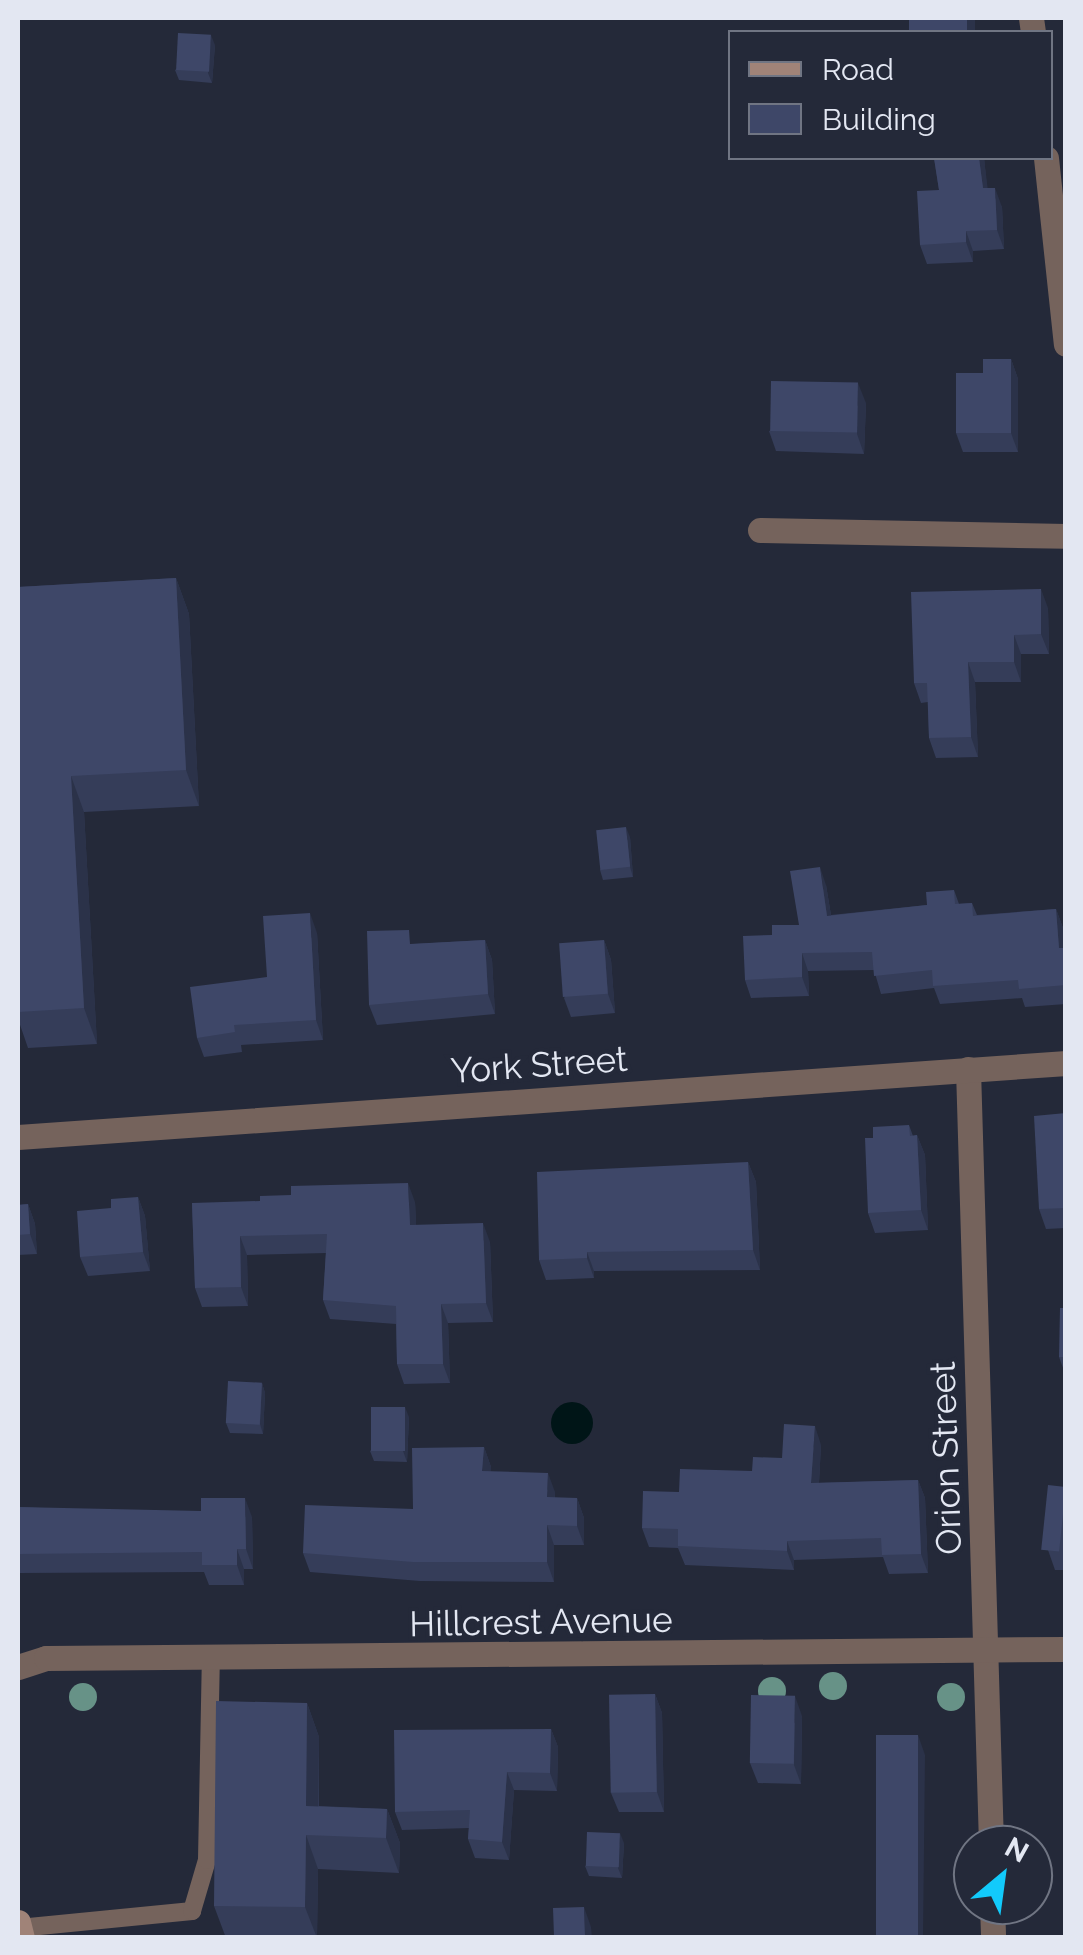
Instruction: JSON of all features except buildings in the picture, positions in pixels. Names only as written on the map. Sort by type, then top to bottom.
[{"type":"street","points":[[1046,160],[1066,344]]},
{"type":"street","points":[[760,530],[1066,536]]},
{"type":"street","name":"York Street","points":[[18,1137],[1066,1063]]},
{"type":"street","name":"Orion Street","points":[[968,1070],[991,1825]]},
{"type":"street","name":"Hillcrest Avenue","points":[[18,1667],[46,1658],[211,1660],[1066,1649]]},
{"type":"lane","points":[[19,1929],[112,1914],[176,1915],[192,1911],[202,1894],[211,1660]]},
{"type":"shaded area","points":[[572,1402],[587,1408],[593,1423],[587,1438],[572,1444],[557,1438],[551,1423],[557,1408]]}]
